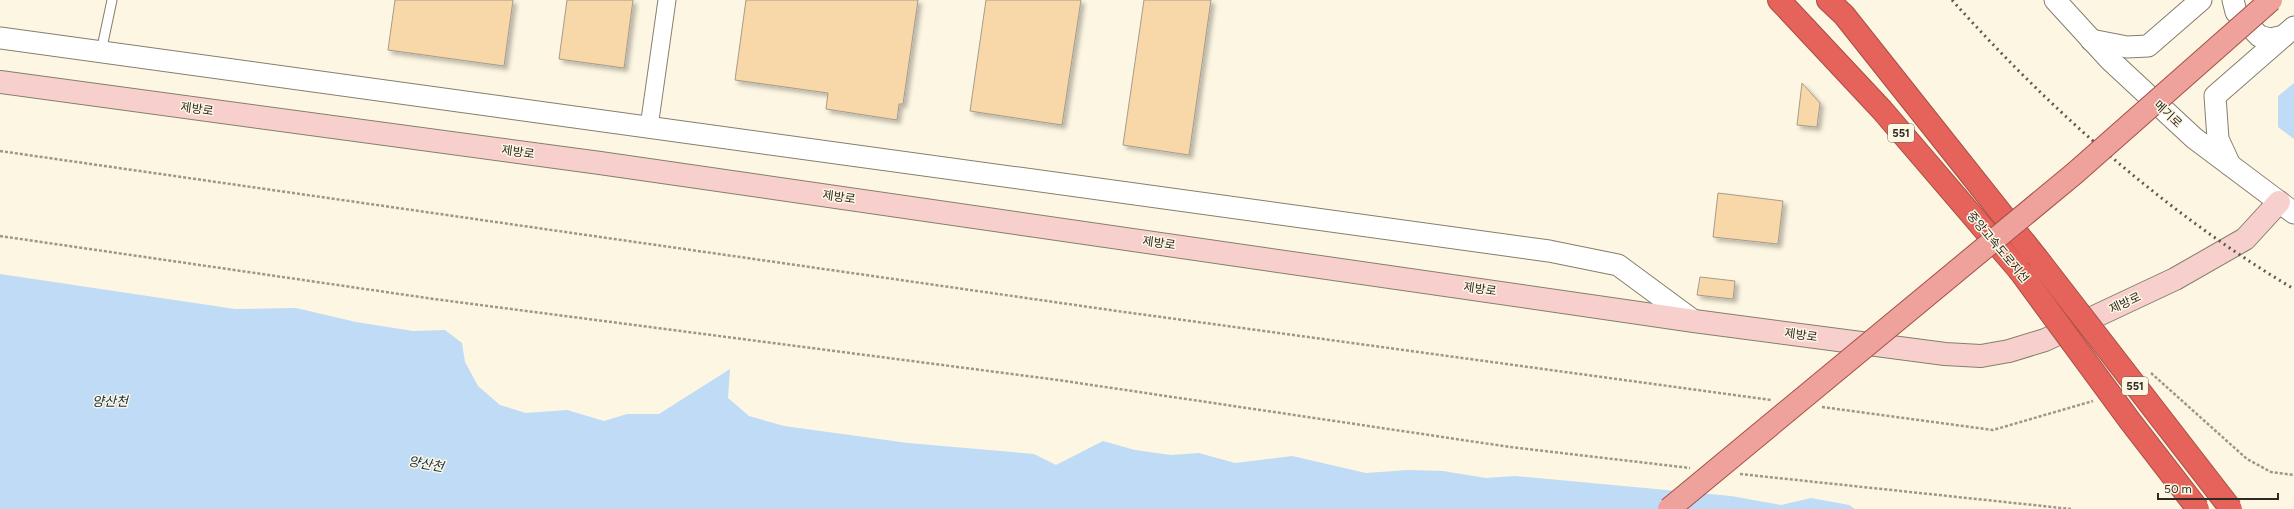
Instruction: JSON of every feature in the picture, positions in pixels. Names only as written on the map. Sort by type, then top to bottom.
[{"type":"highway","name":"중앙고속도로지선","points":[[1779,0],[1882,110],[2019,270],[2130,421],[2198,509]]},
{"type":"highway","name":"중앙고속도로지선","points":[[1828,0],[1844,15],[2040,262],[2231,509]]},
{"type":"main road","points":[[1669,509],[2075,173],[2271,0]]},
{"type":"main road","name":"제방로","points":[[0,82],[608,164],[1694,321],[1945,354],[1981,356],[2009,351],[2044,340],[2175,279],[2245,239],[2287,207]]},
{"type":"street","points":[[649,127],[667,0]]},
{"type":"street","name":"메기로","points":[[2055,0],[2109,59],[2194,138],[2287,207]]},
{"type":"street","points":[[2091,40],[2127,47],[2148,46],[2201,0]]},
{"type":"street","points":[[2233,0],[2236,12],[2258,36],[2270,39],[2289,32]]},
{"type":"street","points":[[2230,166],[2218,139],[2215,96],[2289,32]]},
{"type":"street","points":[[0,38],[1549,251],[1618,265],[1694,321]]},
{"type":"lane","points":[[101,52],[112,0]]},
{"type":"path","points":[[0,151],[1093,308],[1772,400]]},
{"type":"path","points":[[0,236],[434,299],[1058,380],[1510,447],[1696,469]]},
{"type":"path","points":[[2149,371],[2247,460],[2271,472],[2294,475]]},
{"type":"path","points":[[2158,388],[2166,386]]},
{"type":"path","points":[[1820,407],[1993,430],[2096,400]]},
{"type":"path","points":[[1735,473],[2071,509]]},
{"type":"water","points":[[2294,83],[2294,139],[2278,127],[2278,96]]},
{"type":"water","name":"양산천","points":[[0,274],[235,309],[296,308],[356,322],[413,331],[445,330],[462,343],[465,362],[478,386],[500,405],[526,413],[567,410],[604,421],[627,414],[659,414],[730,369],[728,398],[749,416],[784,426],[908,443],[1034,454],[1056,465],[1103,441],[1135,450],[1171,455],[1199,453],[1235,463],[1292,456],[1366,473],[1408,470],[1443,471],[1486,478],[1515,476],[1731,496],[1781,505],[1811,498],[1849,505],[1855,509],[0,509]]},
{"type":"building","points":[[395,0],[513,0],[504,66],[388,50]]},
{"type":"building","points":[[567,0],[633,0],[624,68],[559,59]]},
{"type":"building","points":[[746,0],[918,0],[903,104],[899,104],[897,120],[826,109],[828,93],[735,80]]},
{"type":"building","points":[[986,0],[1081,0],[1062,125],[970,111]]},
{"type":"building","points":[[1144,0],[1211,0],[1189,155],[1123,145]]},
{"type":"building","points":[[1802,83],[1820,103],[1817,127],[1797,125]]},
{"type":"building","points":[[1718,193],[1783,201],[1778,244],[1713,237]]},
{"type":"building","points":[[1700,277],[1735,281],[1733,299],[1697,295]]},
{"type":"railway","points":[[1952,0],[2029,81],[2112,158],[2200,227],[2294,289]]}]
